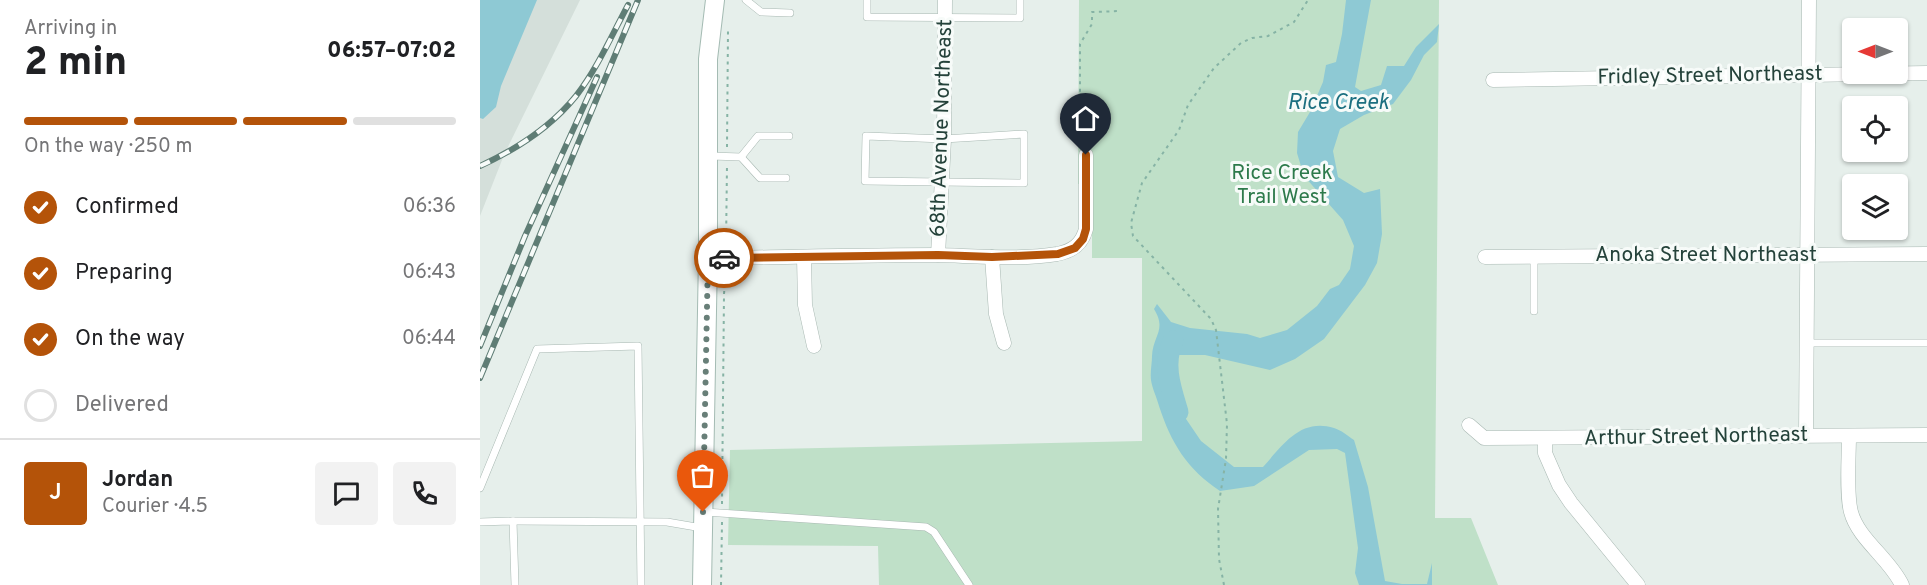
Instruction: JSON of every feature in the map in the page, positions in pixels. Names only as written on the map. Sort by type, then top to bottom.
[{"type":"street","points":[[702,585],[708,256],[708,59],[716,0]]},
{"type":"street","name":"68th Avenue Northeast","points":[[938,255],[944,139],[945,0]]},
{"type":"street","points":[[1806,436],[1809,0]]},
{"type":"street","name":"Fridley Street Northeast","points":[[1493,80],[1927,74]]},
{"type":"street","points":[[708,256],[726,258],[938,255],[992,257],[1058,254],[1075,248],[1083,239],[1086,229],[1086,155]]},
{"type":"street","name":"Anoka Street Northeast","points":[[1485,257],[1927,254]]},
{"type":"street","points":[[804,257],[805,305],[814,346]]},
{"type":"street","points":[[992,257],[996,314],[1004,343]]},
{"type":"street","name":"Arthur Street Northeast","points":[[1469,425],[1484,438],[1927,435]]},
{"type":"street","points":[[1849,436],[1851,511],[1864,535],[1895,572],[1902,585]]},
{"type":"street","points":[[1545,439],[1545,453],[1559,485],[1638,585]]},
{"type":"lane","points":[[746,0],[761,12],[790,13]]},
{"type":"lane","points":[[867,0],[867,17],[945,18],[1020,18],[1020,0]]},
{"type":"lane","points":[[1024,134],[1024,183],[942,182],[865,181],[866,136],[944,139],[1024,134]]},
{"type":"lane","points":[[741,157],[758,136],[789,136]]},
{"type":"lane","points":[[708,156],[741,157],[760,178],[786,178]]},
{"type":"lane","points":[[1534,256],[1534,310]]},
{"type":"lane","points":[[1806,343],[1927,343]]},
{"type":"lane","points":[[480,488],[537,349],[638,346],[641,585]]},
{"type":"lane","points":[[480,522],[640,523],[703,520],[722,514],[926,526],[934,532],[969,585]]},
{"type":"lane","points":[[513,521],[514,585]]},
{"type":"path","points":[[1224,585],[1219,559],[1218,509],[1226,459],[1227,424],[1216,330],[1211,319],[1133,236],[1131,223],[1142,183],[1179,130],[1188,105],[1214,68],[1241,44],[1268,36],[1294,22],[1308,0]]},
{"type":"path","points":[[1086,155],[1080,115],[1080,44],[1092,24],[1092,12],[1120,11]]},
{"type":"path","points":[[726,250],[728,29]]},
{"type":"path","points":[[721,585],[726,269]]},
{"type":"shaded area","points":[[480,0],[580,0],[504,155],[480,216]]},
{"type":"green space","name":"Rice Creek Trail West","points":[[1079,0],[1439,0],[1435,518],[1471,518],[1498,585],[879,585],[878,546],[728,545],[730,450],[1142,441],[1142,258],[1092,258],[1092,184],[1078,184]]},
{"type":"water","points":[[480,0],[537,0],[501,86],[496,107],[483,119],[480,118]]},
{"type":"water","name":"Rice Creek","points":[[1346,0],[1371,0],[1355,87],[1361,91],[1381,85],[1387,66],[1404,66],[1416,47],[1439,24],[1437,42],[1424,55],[1411,80],[1393,104],[1364,115],[1340,129],[1333,151],[1338,177],[1364,193],[1380,189],[1382,234],[1377,263],[1365,285],[1324,339],[1295,359],[1270,370],[1205,355],[1177,355],[1167,366],[1171,388],[1184,416],[1201,441],[1234,467],[1263,467],[1285,442],[1302,430],[1311,427],[1334,428],[1354,440],[1368,487],[1385,581],[1427,584],[1432,563],[1432,585],[1359,585],[1355,573],[1358,548],[1345,453],[1337,449],[1309,450],[1254,486],[1220,491],[1198,474],[1175,443],[1151,380],[1153,349],[1159,328],[1158,316],[1154,309],[1157,304],[1171,322],[1190,328],[1247,334],[1260,338],[1287,330],[1317,306],[1330,289],[1339,285],[1350,269],[1354,246],[1343,220],[1304,176],[1297,153],[1298,132],[1323,82],[1326,65],[1336,62]]},
{"type":"waterway","name":"Rice Creek","points":[[1173,341],[1168,368],[1170,385],[1178,412]]},
{"type":"railway","points":[[480,378],[638,0]]},
{"type":"railway","points":[[480,166],[532,137],[566,107],[591,75],[628,5]]},
{"type":"railway","points":[[480,346],[525,236],[597,77]]},
{"type":"way so far","points":[[703,512],[708,256],[724,258]]},
{"type":"route","points":[[724,258],[938,255],[992,257],[1058,254],[1075,248],[1083,239],[1086,229],[1086,155]]}]
